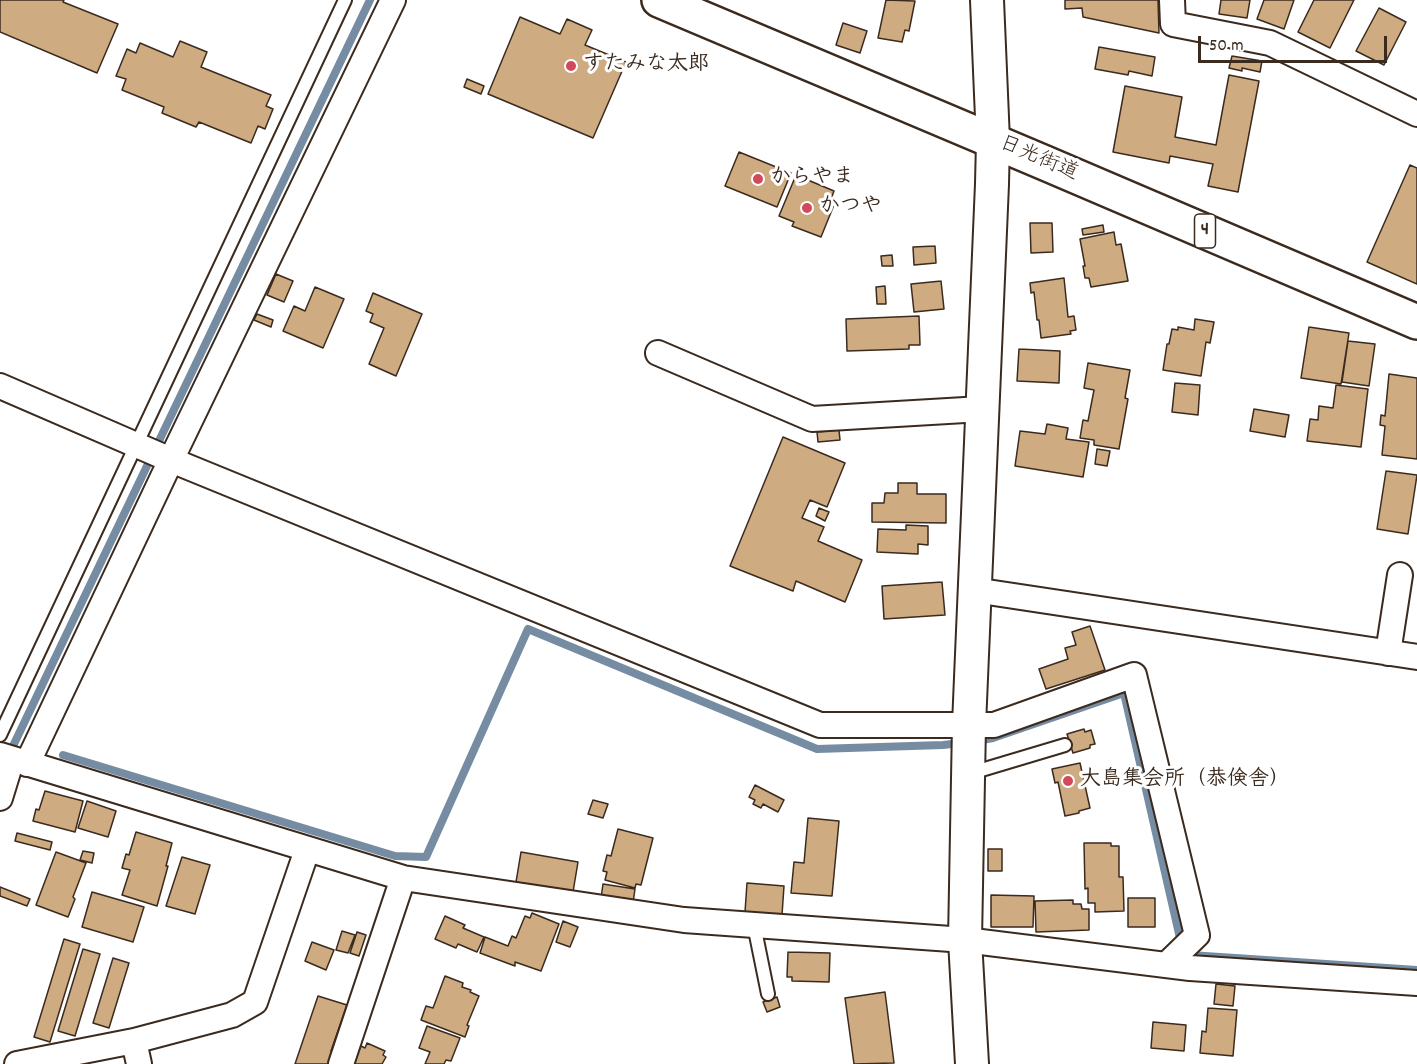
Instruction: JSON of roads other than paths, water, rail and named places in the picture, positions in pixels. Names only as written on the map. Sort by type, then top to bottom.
[{"type":"highway","name":"日光街道","points":[[659,0],[1417,322]]},
{"type":"street","points":[[0,798],[13,759],[171,460],[393,0]]},
{"type":"street","points":[[972,1064],[965,940],[969,725],[993,141],[987,0]]},
{"type":"street","points":[[1172,0],[1173,24],[1270,43],[1417,114]]},
{"type":"street","points":[[657,353],[812,418],[982,409]]},
{"type":"street","points":[[0,386],[171,460],[820,725],[994,725],[1134,675],[1197,935],[1166,965]]},
{"type":"street","points":[[1388,653],[1400,575]]},
{"type":"street","points":[[974,590],[1417,657]]},
{"type":"street","points":[[13,759],[403,878],[684,920],[965,940],[1202,969],[1417,983]]},
{"type":"street","points":[[17,1064],[137,1053],[232,1015],[255,1002],[307,850]]},
{"type":"street","points":[[341,1064],[403,878]]},
{"type":"lane","points":[[0,735],[345,0]]},
{"type":"lane","points":[[968,774],[1065,745]]},
{"type":"lane","points":[[754,925],[768,994]]},
{"type":"waterway","points":[[13,746],[370,0]]},
{"type":"waterway","points":[[63,755],[395,856],[426,857],[528,629],[817,749],[961,743]]},
{"type":"waterway","points":[[976,741],[993,738],[1124,693],[1180,938],[1190,955],[1417,970]]},
{"type":"place","name":"すたみな太郎","points":[[571,66]]},
{"type":"place","name":"からやま","points":[[758,179]]},
{"type":"place","name":"かつや","points":[[807,208]]},
{"type":"place","name":"大島集会所（恭倹舎）","points":[[1068,781]]}]
